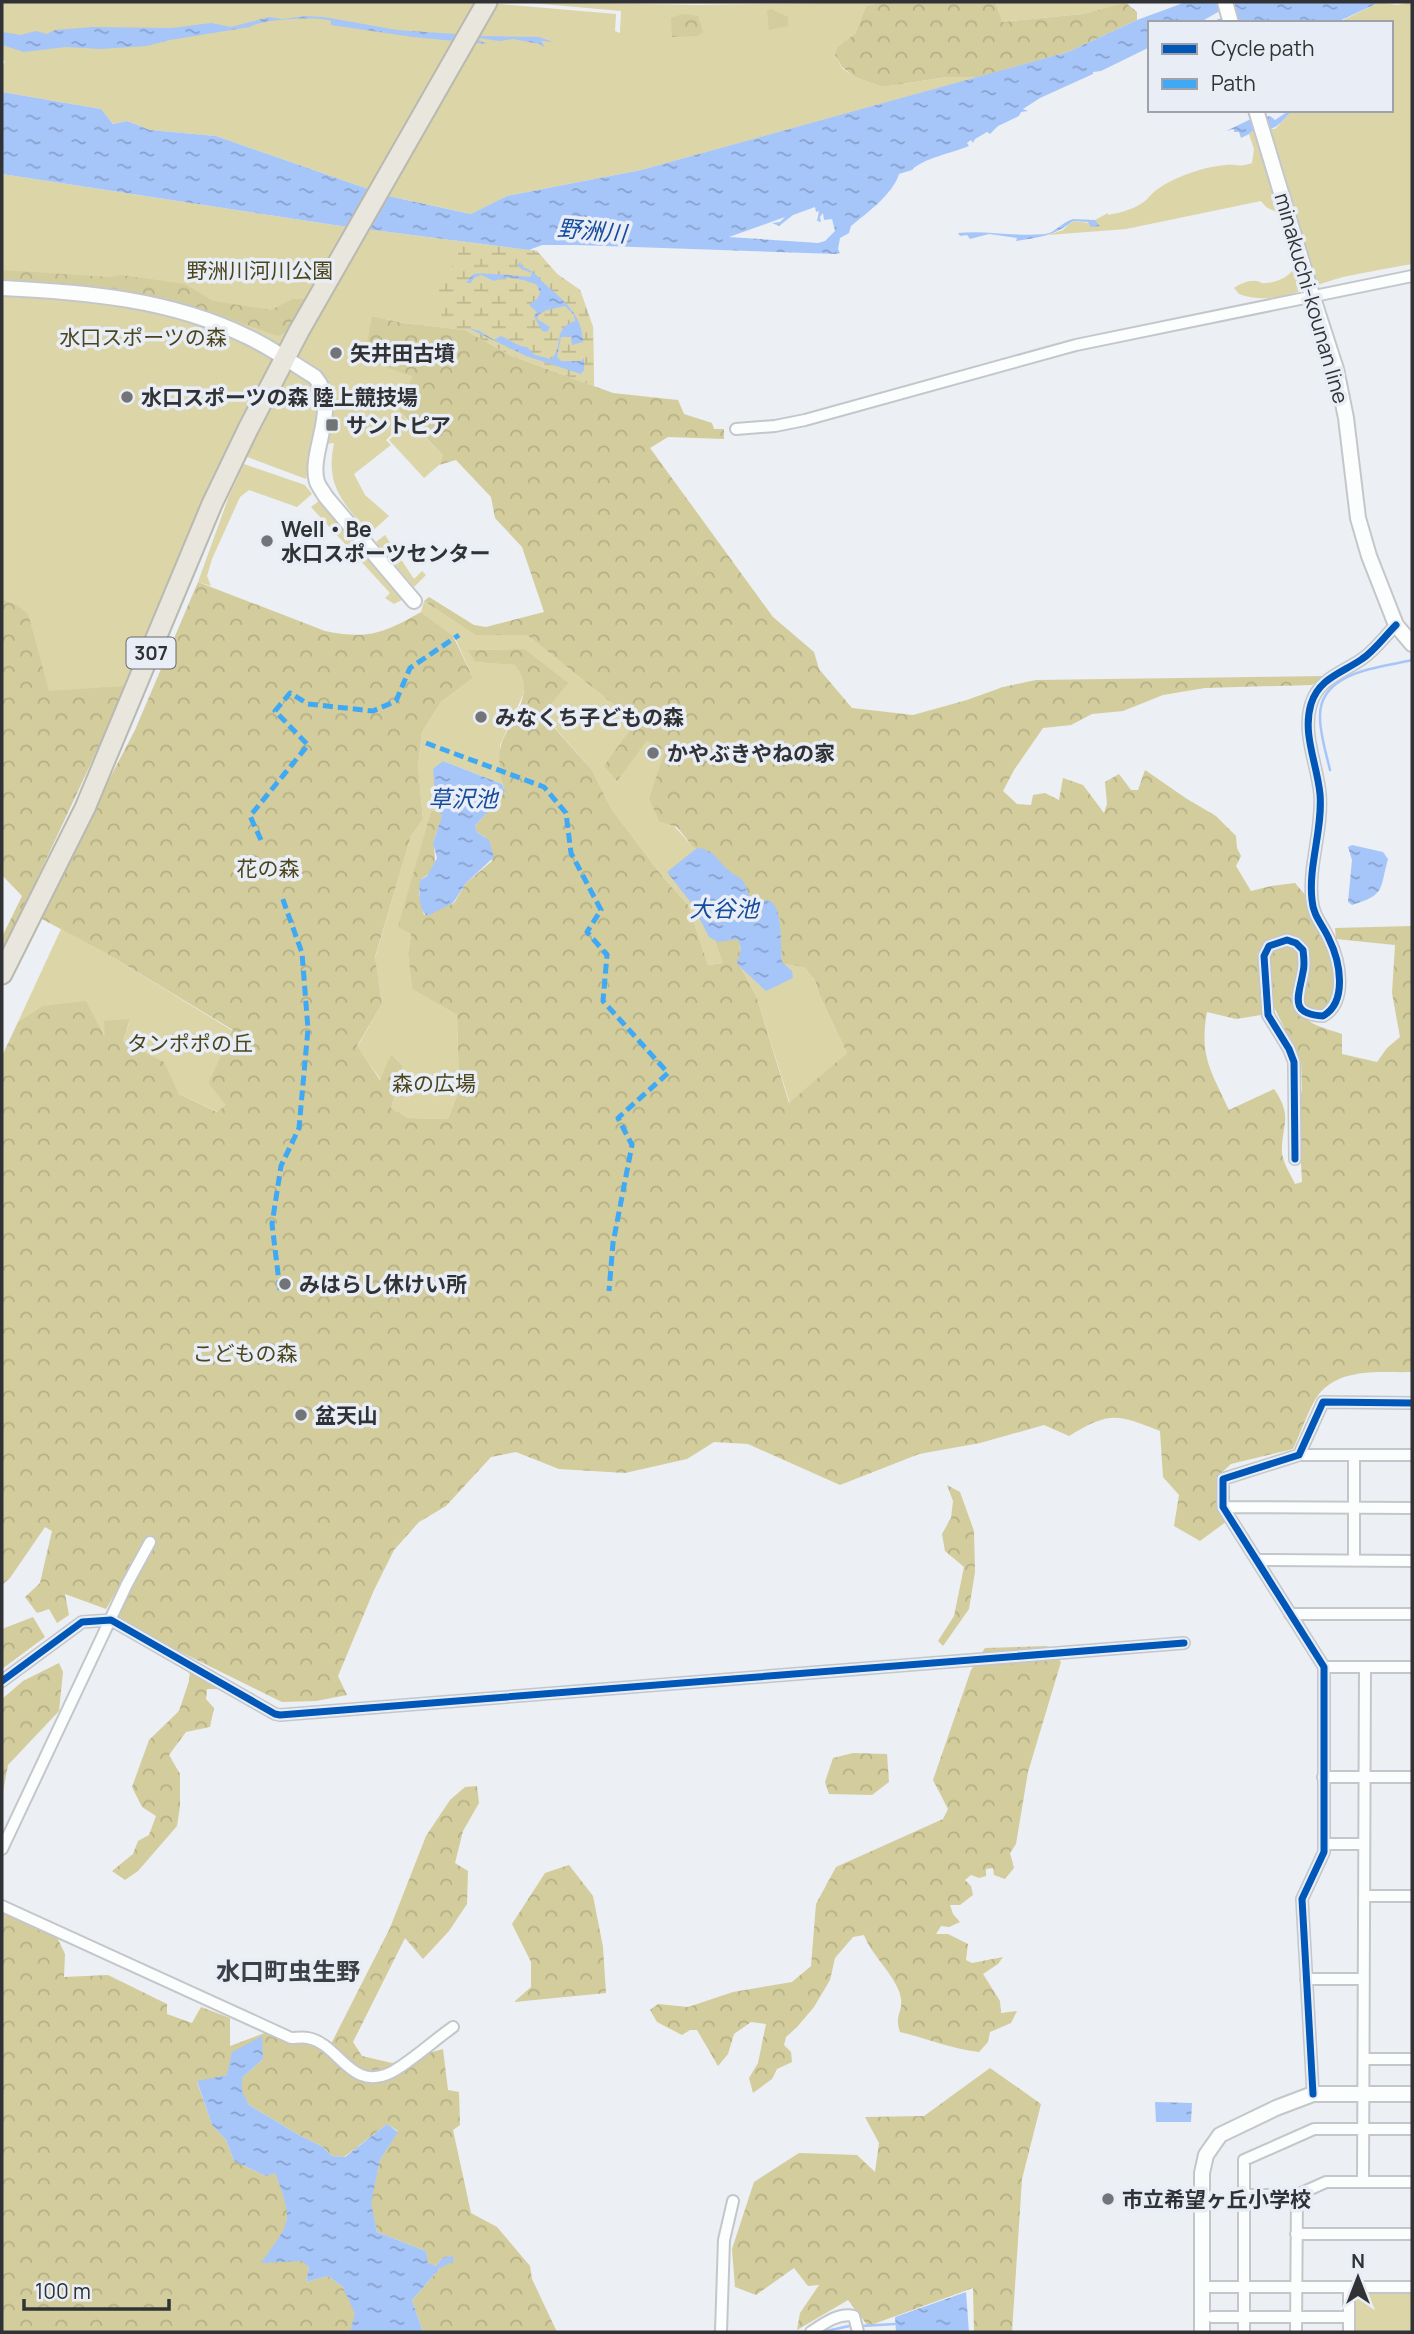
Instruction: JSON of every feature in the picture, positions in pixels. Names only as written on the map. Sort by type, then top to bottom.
[{"type":"highway","name":"307","points":[[2,974],[85,808],[212,504],[285,357],[486,5]]},
{"type":"street","points":[[1225,2],[1230,21]]},
{"type":"street","name":"minakuchi-kounan line","points":[[1257,112],[1336,369],[1346,418],[1358,518],[1368,556],[1396,625],[1412,644]]},
{"type":"street","points":[[736,429],[775,426],[805,419],[1076,345],[1412,276]]},
{"type":"street","points":[[2,288],[101,294],[168,309],[245,335],[315,377],[323,391],[324,418],[317,481],[414,601]]},
{"type":"street","points":[[1295,1160],[1294,1062],[1268,1015],[1264,956],[1269,946],[1287,940],[1296,943],[1303,950],[1303,972],[1296,996],[1306,1013],[1323,1016],[1330,1012],[1336,1006],[1339,993],[1337,963],[1329,939],[1314,914],[1311,897],[1319,832],[1320,794],[1307,725],[1312,702],[1320,687],[1335,673],[1363,659],[1396,625]]},
{"type":"street","points":[[1298,1455],[1323,1402],[1412,1403]]},
{"type":"street","points":[[1313,2094],[1302,1899],[1320,1862],[1324,1844],[1324,1667],[1223,1507],[1223,1479],[1298,1455],[1412,1455]]},
{"type":"street","points":[[1354,1455],[1354,1561]]},
{"type":"street","points":[[1223,1507],[1412,1508]]},
{"type":"street","points":[[2,1849],[127,1584],[150,1542]]},
{"type":"street","points":[[1257,1560],[1412,1561]]},
{"type":"street","points":[[1290,1614],[1412,1614]]},
{"type":"street","points":[[2,1681],[82,1622],[111,1620],[280,1715],[1184,1643]]},
{"type":"street","points":[[1324,1667],[1412,1667]]},
{"type":"street","points":[[1363,2182],[1365,1667]]},
{"type":"street","points":[[1323,1777],[1412,1777]]},
{"type":"street","points":[[1324,1844],[1364,1844]]},
{"type":"street","points":[[1364,1896],[1412,1896]]},
{"type":"street","points":[[2,1906],[291,2038],[309,2038],[327,2048],[353,2073],[377,2077],[392,2071],[453,2027]]},
{"type":"street","points":[[1306,1979],[1364,1979]]},
{"type":"street","points":[[1364,2059],[1412,2059]]},
{"type":"street","points":[[1202,2332],[1202,2173],[1206,2155],[1213,2143],[1228,2129],[1313,2094],[1412,2094]]},
{"type":"street","points":[[1244,2332],[1244,2160],[1314,2129],[1412,2129]]},
{"type":"street","points":[[1244,2195],[1297,2195],[1326,2182],[1412,2182]]},
{"type":"street","points":[[1296,2332],[1297,2195]]},
{"type":"street","points":[[721,2332],[724,2239],[733,2201]]},
{"type":"street","points":[[1296,2234],[1412,2234]]},
{"type":"street","points":[[1202,2287],[1412,2287]]},
{"type":"street","points":[[1349,2287],[1349,2332]]},
{"type":"street","points":[[811,2332],[825,2322],[847,2314],[854,2316],[858,2332]]},
{"type":"street","points":[[1212,2316],[1349,2317]]},
{"type":"green space","points":[[2,2],[476,2],[616,14],[615,31],[620,33],[621,11],[520,2],[698,5],[884,2],[866,6],[855,34],[837,47],[835,55],[842,68],[855,77],[882,87],[947,77],[979,77],[641,170],[507,196],[472,214],[388,196],[216,136],[150,130],[127,121],[113,124],[101,109],[2,92],[2,64],[5,63],[2,56]]},
{"type":"green space","points":[[884,2],[995,2],[1002,22],[1083,14],[1126,3],[1137,12],[1137,20],[1068,52],[979,77],[947,77],[882,87],[855,77],[842,67],[835,55],[837,47],[855,34],[866,6]]},
{"type":"green space","points":[[995,2],[1134,2],[1083,14],[1001,22]]},
{"type":"green space","points":[[1380,2],[1397,5],[1412,2],[1412,264],[1343,277],[1279,297],[1239,294],[1234,288],[1250,281],[1278,281],[1287,276],[1297,262],[1299,242],[1296,222],[1266,207],[1261,201],[1126,229],[1048,235],[1063,230],[1073,221],[1097,224],[1095,220],[1108,213],[1135,207],[1163,186],[1192,172],[1252,163],[1254,149],[1249,134],[1255,129],[1275,129],[1291,112],[1393,112],[1393,21],[1341,21]]},
{"type":"green space","points":[[770,9],[788,17],[788,26],[769,30],[767,11]]},
{"type":"green space","points":[[683,14],[698,16],[703,32],[697,36],[672,37],[671,18]]},
{"type":"green space","name":"水口スポーツの森","points":[[2,174],[334,225],[537,251],[557,274],[580,290],[593,327],[594,386],[465,330],[403,323],[372,316],[412,376],[399,411],[407,420],[386,440],[391,445],[354,474],[365,495],[389,516],[369,534],[351,512],[334,482],[334,443],[315,445],[306,479],[226,449],[127,686],[2,875],[17,605],[2,599]]},
{"type":"green space","points":[[456,241],[537,251],[557,274],[580,290],[593,327],[594,386],[512,356],[465,330],[446,327],[438,291],[442,279],[457,260]]},
{"type":"green space","points":[[2,270],[109,277],[121,275],[185,284],[213,301],[271,310],[293,299],[308,299],[289,330],[278,336],[216,314],[119,290],[51,282],[2,281]]},
{"type":"green space","name":"こどもの森","points":[[372,316],[403,323],[465,330],[512,356],[613,393],[678,400],[684,414],[712,423],[714,429],[724,429],[724,439],[668,437],[650,448],[773,617],[814,652],[819,669],[852,708],[913,715],[1003,687],[1036,680],[1327,676],[1312,685],[1205,688],[1163,695],[1123,711],[1092,714],[1071,725],[1043,728],[1003,791],[1017,804],[1031,805],[1033,795],[1045,793],[1059,800],[1063,778],[1083,785],[1104,813],[1107,804],[1105,782],[1119,774],[1131,790],[1138,790],[1145,770],[1216,816],[1236,836],[1241,856],[1236,866],[1251,891],[1295,883],[1307,897],[1311,919],[1330,949],[1335,968],[1335,1002],[1328,1009],[1318,1012],[1304,1007],[1308,954],[1299,939],[1280,937],[1266,944],[1257,954],[1262,983],[1261,1015],[1236,1019],[1207,1012],[1205,1027],[1208,1063],[1229,1110],[1274,1089],[1280,1099],[1285,1115],[1282,1153],[1295,1184],[1302,1182],[1298,1104],[1302,1090],[1301,1062],[1271,1001],[1272,982],[1267,963],[1270,950],[1279,944],[1294,947],[1302,960],[1291,998],[1301,1013],[1317,1026],[1342,1034],[1342,1054],[1377,1062],[1387,1048],[1400,1037],[1392,993],[1395,945],[1336,939],[1335,928],[1412,926],[1412,1372],[1362,1373],[1338,1379],[1328,1385],[1316,1399],[1293,1449],[1231,1464],[1218,1476],[1218,1508],[1227,1521],[1200,1541],[1174,1526],[1179,1495],[1163,1477],[1160,1431],[1123,1419],[1094,1422],[1069,1436],[1044,1425],[980,1443],[919,1454],[840,1485],[748,1444],[714,1442],[687,1459],[625,1473],[559,1469],[516,1452],[491,1457],[446,1506],[419,1522],[394,1550],[338,1676],[347,1695],[316,1701],[282,1702],[116,1620],[123,1580],[106,1609],[65,1594],[69,1615],[57,1623],[49,1609],[37,1613],[25,1597],[40,1583],[52,1531],[45,1527],[10,1578],[2,1585],[2,1056],[18,1022],[43,1006],[86,1001],[105,1038],[104,1021],[130,1019],[123,1041],[164,1062],[179,1094],[217,1112],[226,1105],[208,1083],[233,1030],[109,955],[42,919],[79,837],[135,730],[198,582],[325,631],[340,634],[375,633],[421,612],[453,636],[473,678],[441,702],[422,732],[418,766],[423,819],[411,836],[375,957],[382,1004],[357,1046],[380,1080],[391,1054],[403,1066],[391,1108],[408,1118],[448,1119],[459,1090],[457,1015],[412,989],[408,954],[411,934],[398,927],[431,811],[440,810],[443,820],[434,840],[433,868],[421,879],[419,894],[424,915],[454,903],[466,883],[492,861],[485,837],[477,832],[475,826],[505,792],[500,767],[500,747],[522,700],[524,682],[515,665],[475,662],[468,650],[525,649],[569,683],[542,714],[592,770],[612,810],[662,876],[688,905],[708,965],[723,963],[713,934],[739,934],[740,966],[757,998],[789,1103],[847,1053],[815,980],[804,967],[782,963],[780,919],[764,904],[744,897],[715,861],[693,847],[677,827],[659,821],[649,798],[665,751],[647,741],[617,781],[604,766],[629,731],[623,712],[527,635],[475,635],[424,601],[429,597],[474,625],[486,627],[544,612],[522,547],[495,518],[491,497],[456,460],[439,465],[443,455],[399,411],[412,376],[364,360]]},
{"type":"green space","points":[[409,422],[443,455],[439,465],[424,478],[389,440]]},
{"type":"green space","points":[[244,464],[305,485],[312,494],[297,507],[249,490],[240,497],[212,559],[207,576],[211,586],[198,582],[229,496]]},
{"type":"green space","points":[[319,501],[404,599],[394,604],[385,598],[390,593],[311,507]]},
{"type":"green space","points":[[385,535],[414,579],[422,571],[426,575],[414,587],[376,542]]},
{"type":"green space","points":[[2,599],[17,605],[28,614],[49,691],[127,686],[2,954],[2,937],[22,896],[2,875]]},
{"type":"green space","name":"みなくち子どもの森","points":[[424,601],[475,635],[527,635],[623,712],[629,731],[605,766],[617,780],[647,741],[666,751],[649,798],[693,847],[715,861],[781,919],[804,967],[815,980],[847,1053],[790,1104],[757,998],[740,966],[723,963],[708,965],[688,905],[662,876],[612,810],[592,770],[542,713],[569,683],[525,649],[469,650],[475,662],[516,665],[525,682],[523,695],[500,745],[502,784],[443,761],[440,810],[431,811],[399,927],[411,934],[408,954],[412,989],[457,1015],[459,1090],[448,1119],[408,1118],[391,1108],[403,1066],[391,1054],[381,1080],[357,1047],[382,1004],[375,958],[411,836],[423,819],[418,766],[422,732],[441,702],[473,678],[455,638],[421,612]]},
{"type":"green space","name":"タンポポの丘","points":[[61,929],[109,955],[233,1031],[208,1083],[227,1105],[218,1112],[179,1094],[163,1062],[123,1041],[130,1020],[106,1040],[43,1007],[18,1022]]},
{"type":"green space","points":[[947,1485],[960,1492],[974,1531],[975,1572],[969,1609],[943,1646],[938,1641],[954,1616],[964,1567],[945,1551],[942,1534],[951,1518],[953,1501]]},
{"type":"green space","points":[[33,1617],[45,1637],[2,1669],[2,1629]]},
{"type":"green space","points":[[1047,1646],[1061,1662],[1028,1772],[1016,1844],[1010,1853],[1014,1868],[1005,1879],[994,1875],[993,1868],[986,1869],[986,1876],[979,1878],[971,1875],[965,1880],[971,1886],[973,1895],[960,1905],[950,1905],[960,1922],[949,1927],[941,1926],[936,1934],[948,1934],[968,1944],[966,1960],[972,1963],[1003,1957],[983,1974],[1000,2001],[1001,2013],[1017,2011],[1011,2023],[990,2032],[988,2042],[979,2052],[900,2032],[899,1991],[864,1935],[853,1937],[835,1958],[830,1980],[814,2007],[786,2037],[784,2045],[791,2052],[792,2062],[777,2069],[772,2079],[753,2093],[749,2078],[758,2063],[766,2024],[751,2022],[734,2034],[728,2054],[718,2066],[697,2030],[690,2030],[682,2035],[657,2022],[650,2010],[658,2004],[688,2007],[733,1992],[792,1982],[811,1966],[816,1904],[836,1867],[943,1819],[948,1809],[933,1780],[971,1670],[985,1648]]},
{"type":"green space","points":[[59,1663],[63,1672],[59,1711],[8,1765],[2,1797],[2,1699],[23,1681]]},
{"type":"green space","points":[[190,1670],[266,1702],[252,1706],[217,1689],[207,1689],[206,1699],[214,1708],[210,1727],[186,1732],[169,1755],[180,1774],[177,1826],[138,1871],[125,1880],[112,1871],[133,1854],[138,1841],[149,1835],[156,1816],[142,1807],[132,1787],[149,1740],[179,1711]]},
{"type":"green space","points":[[853,1753],[887,1754],[889,1782],[872,1795],[829,1794],[825,1782],[833,1758]]},
{"type":"green space","points":[[477,1786],[479,1803],[463,1831],[455,1863],[468,1871],[467,1904],[449,1931],[423,1959],[405,1938],[353,2042],[362,2056],[392,2063],[443,2049],[448,2090],[459,2092],[460,2125],[453,2130],[471,2213],[497,2227],[530,2266],[532,2279],[557,2332],[423,2332],[412,2300],[440,2268],[442,2258],[436,2266],[427,2263],[426,2251],[377,2232],[370,2203],[380,2160],[398,2131],[387,2124],[344,2157],[332,2156],[323,2147],[249,2105],[241,2091],[242,2078],[263,2059],[261,2037],[227,2075],[197,2082],[212,2125],[226,2140],[234,2161],[266,2176],[275,2172],[288,2208],[286,2227],[301,2260],[309,2267],[306,2282],[328,2276],[343,2287],[356,2314],[350,2332],[2,2332],[2,1912],[55,1933],[65,1954],[64,1977],[108,1975],[167,2004],[167,2014],[192,2023],[201,2007],[230,2018],[230,2046],[267,2032],[296,2042],[332,2042],[390,1928],[426,1836],[450,1800],[465,1787]]},
{"type":"green space","points":[[569,1865],[593,1896],[603,1947],[606,1993],[514,2002],[531,1987],[531,1962],[512,1924],[545,1873]]},
{"type":"green space","points":[[990,2068],[1041,2104],[1022,2179],[1012,2332],[974,2332],[973,2288],[868,2326],[848,2300],[797,2330],[800,2313],[819,2285],[808,2286],[794,2268],[756,2295],[735,2287],[732,2249],[754,2182],[799,2153],[857,2155],[875,2172],[879,2143],[865,2117],[924,2116]]},
{"type":"green space","points":[[1358,2292],[1412,2292],[1412,2332],[1354,2332],[1353,2297]]},
{"type":"water","name":"野洲川","points":[[1186,2],[1380,2],[1339,21],[1214,21],[1230,14],[1230,11],[1218,12],[1202,21],[1148,21],[1148,48],[1040,98],[1023,109],[1028,111],[1021,112],[1019,116],[998,126],[990,134],[987,132],[975,139],[973,143],[971,140],[967,143],[969,146],[899,174],[885,196],[851,226],[849,233],[840,238],[840,253],[837,254],[576,245],[542,245],[529,250],[334,225],[2,174],[2,92],[101,109],[113,124],[127,121],[150,130],[216,136],[388,196],[471,214],[507,196],[641,170],[1068,52],[1137,20]],"holes":[[[815,207],[816,212],[819,211],[817,221],[821,222],[823,213],[824,220],[832,219],[835,231],[825,241],[818,243],[729,237],[785,217],[780,222],[772,223],[779,226],[793,215]]]},
{"type":"water","points":[[305,16],[397,30],[539,37],[553,42],[541,41],[543,47],[540,44],[513,39],[499,41],[478,38],[487,44],[413,37],[331,25],[331,21],[324,19],[302,19],[277,20],[147,46],[101,49],[66,47],[24,52],[2,45],[2,32],[20,35],[36,31],[47,34],[55,30],[93,27],[172,28],[211,23],[231,27],[269,17],[282,19]]},
{"type":"water","points":[[1291,112],[1272,129],[1255,129],[1241,138],[1239,132],[1234,132],[1234,129],[1226,131],[1251,119],[1270,116],[1275,120]]},
{"type":"water","points":[[1073,219],[1095,220],[1100,226],[1091,227],[1088,222],[1073,221],[1053,233],[1016,241],[1017,238],[989,234],[970,239],[967,235],[960,236],[958,233],[1045,234]]},
{"type":"water","points":[[520,262],[559,296],[576,316],[583,342],[572,345],[571,337],[561,337],[557,357],[561,361],[581,361],[584,358],[584,370],[581,374],[526,356],[468,328],[480,331],[494,340],[501,336],[527,347],[535,355],[551,359],[555,354],[563,328],[575,321],[574,315],[565,306],[538,315],[537,319],[550,327],[547,332],[542,331],[534,316],[537,312],[529,305],[540,293],[537,285],[516,278],[494,281],[481,275],[471,283],[466,283],[477,274],[530,277],[532,273],[521,269],[518,265]]},
{"type":"water","name":"草沢池","points":[[443,761],[502,784],[505,792],[475,826],[477,832],[489,840],[494,857],[466,883],[453,903],[427,916],[419,894],[420,880],[427,876],[437,858],[433,843],[442,816],[436,805],[433,769]]},
{"type":"water","points":[[1352,845],[1383,852],[1388,859],[1382,885],[1376,894],[1352,905],[1348,902],[1352,860],[1348,847]]},
{"type":"water","name":"大谷池","points":[[697,848],[711,853],[742,880],[753,900],[768,900],[774,905],[778,912],[782,962],[792,971],[793,978],[766,991],[737,964],[741,949],[738,939],[718,942],[709,937],[692,904],[667,872]]},
{"type":"water","points":[[262,2036],[263,2059],[242,2078],[242,2091],[249,2105],[323,2147],[332,2156],[345,2157],[387,2124],[398,2132],[380,2160],[371,2203],[377,2232],[426,2251],[428,2263],[436,2266],[442,2258],[453,2256],[454,2261],[440,2268],[412,2300],[423,2332],[350,2332],[355,2314],[343,2287],[328,2276],[306,2282],[309,2267],[301,2261],[261,2263],[284,2229],[287,2212],[281,2190],[275,2173],[266,2176],[234,2161],[226,2140],[212,2125],[197,2081],[227,2075],[232,2052]]},
{"type":"water","points":[[1155,2102],[1192,2103],[1191,2122],[1156,2122]]},
{"type":"water","points":[[966,2292],[969,2332],[896,2332],[895,2317]]},
{"type":"waterway","points":[[1330,770],[1320,717],[1322,702],[1329,690],[1354,674],[1412,660]]},
{"type":"waterway","points":[[861,2326],[895,2324]]},
{"type":"waterway","points":[[822,2332],[854,2325]]},
{"type":"marked path","points":[[261,840],[250,816],[308,745],[275,711],[290,693],[308,704],[373,711],[396,701],[410,668],[459,635]]},
{"type":"marked path","points":[[426,743],[544,787],[566,813],[571,853],[601,910],[587,932],[607,955],[603,1001],[668,1073],[618,1118],[632,1145],[613,1243],[609,1291]]},
{"type":"marked path","points":[[280,1290],[272,1224],[281,1166],[299,1128],[308,1029],[302,953],[282,897]]},
{"type":"cycle path","points":[[1295,1159],[1294,1062],[1268,1015],[1264,956],[1269,946],[1287,940],[1296,943],[1303,950],[1304,967],[1298,1002],[1300,1008],[1312,1015],[1323,1016],[1331,1010],[1336,1001],[1340,980],[1333,948],[1316,916],[1312,900],[1320,794],[1309,737],[1311,704],[1325,682],[1366,656],[1396,625]]},
{"type":"cycle path","points":[[1313,2094],[1302,1899],[1324,1852],[1324,1667],[1223,1507],[1223,1479],[1299,1455],[1323,1402],[1412,1403]]},
{"type":"cycle path","points":[[2,1681],[82,1622],[111,1620],[280,1715],[1184,1643]]},
{"type":"place","name":"矢井田古墳","points":[[336,353]]},
{"type":"place","name":"水口スポーツの森 陸上競技場","points":[[127,397]]},
{"type":"place","name":"サントピア","points":[[332,425]]},
{"type":"place","name":"Well・Be 水口スポーツセンター","points":[[267,541]]},
{"type":"place","name":"みなくち子どもの森","points":[[481,717]]},
{"type":"place","name":"かやぶきやねの家","points":[[653,753]]},
{"type":"place","name":"みはらし休けい所","points":[[285,1284]]},
{"type":"place","name":"盆天山","points":[[301,1415]]},
{"type":"place","name":"市立希望ヶ丘小学校","points":[[1108,2199]]},
{"type":"district","name":"水口町虫生野","points":[[288,1970]]},
{"type":"park label","name":"野洲川河川公園","points":[[260,270]]},
{"type":"park label","name":"花の森","points":[[268,868]]},
{"type":"park label","name":"森の広場","points":[[434,1083]]}]
